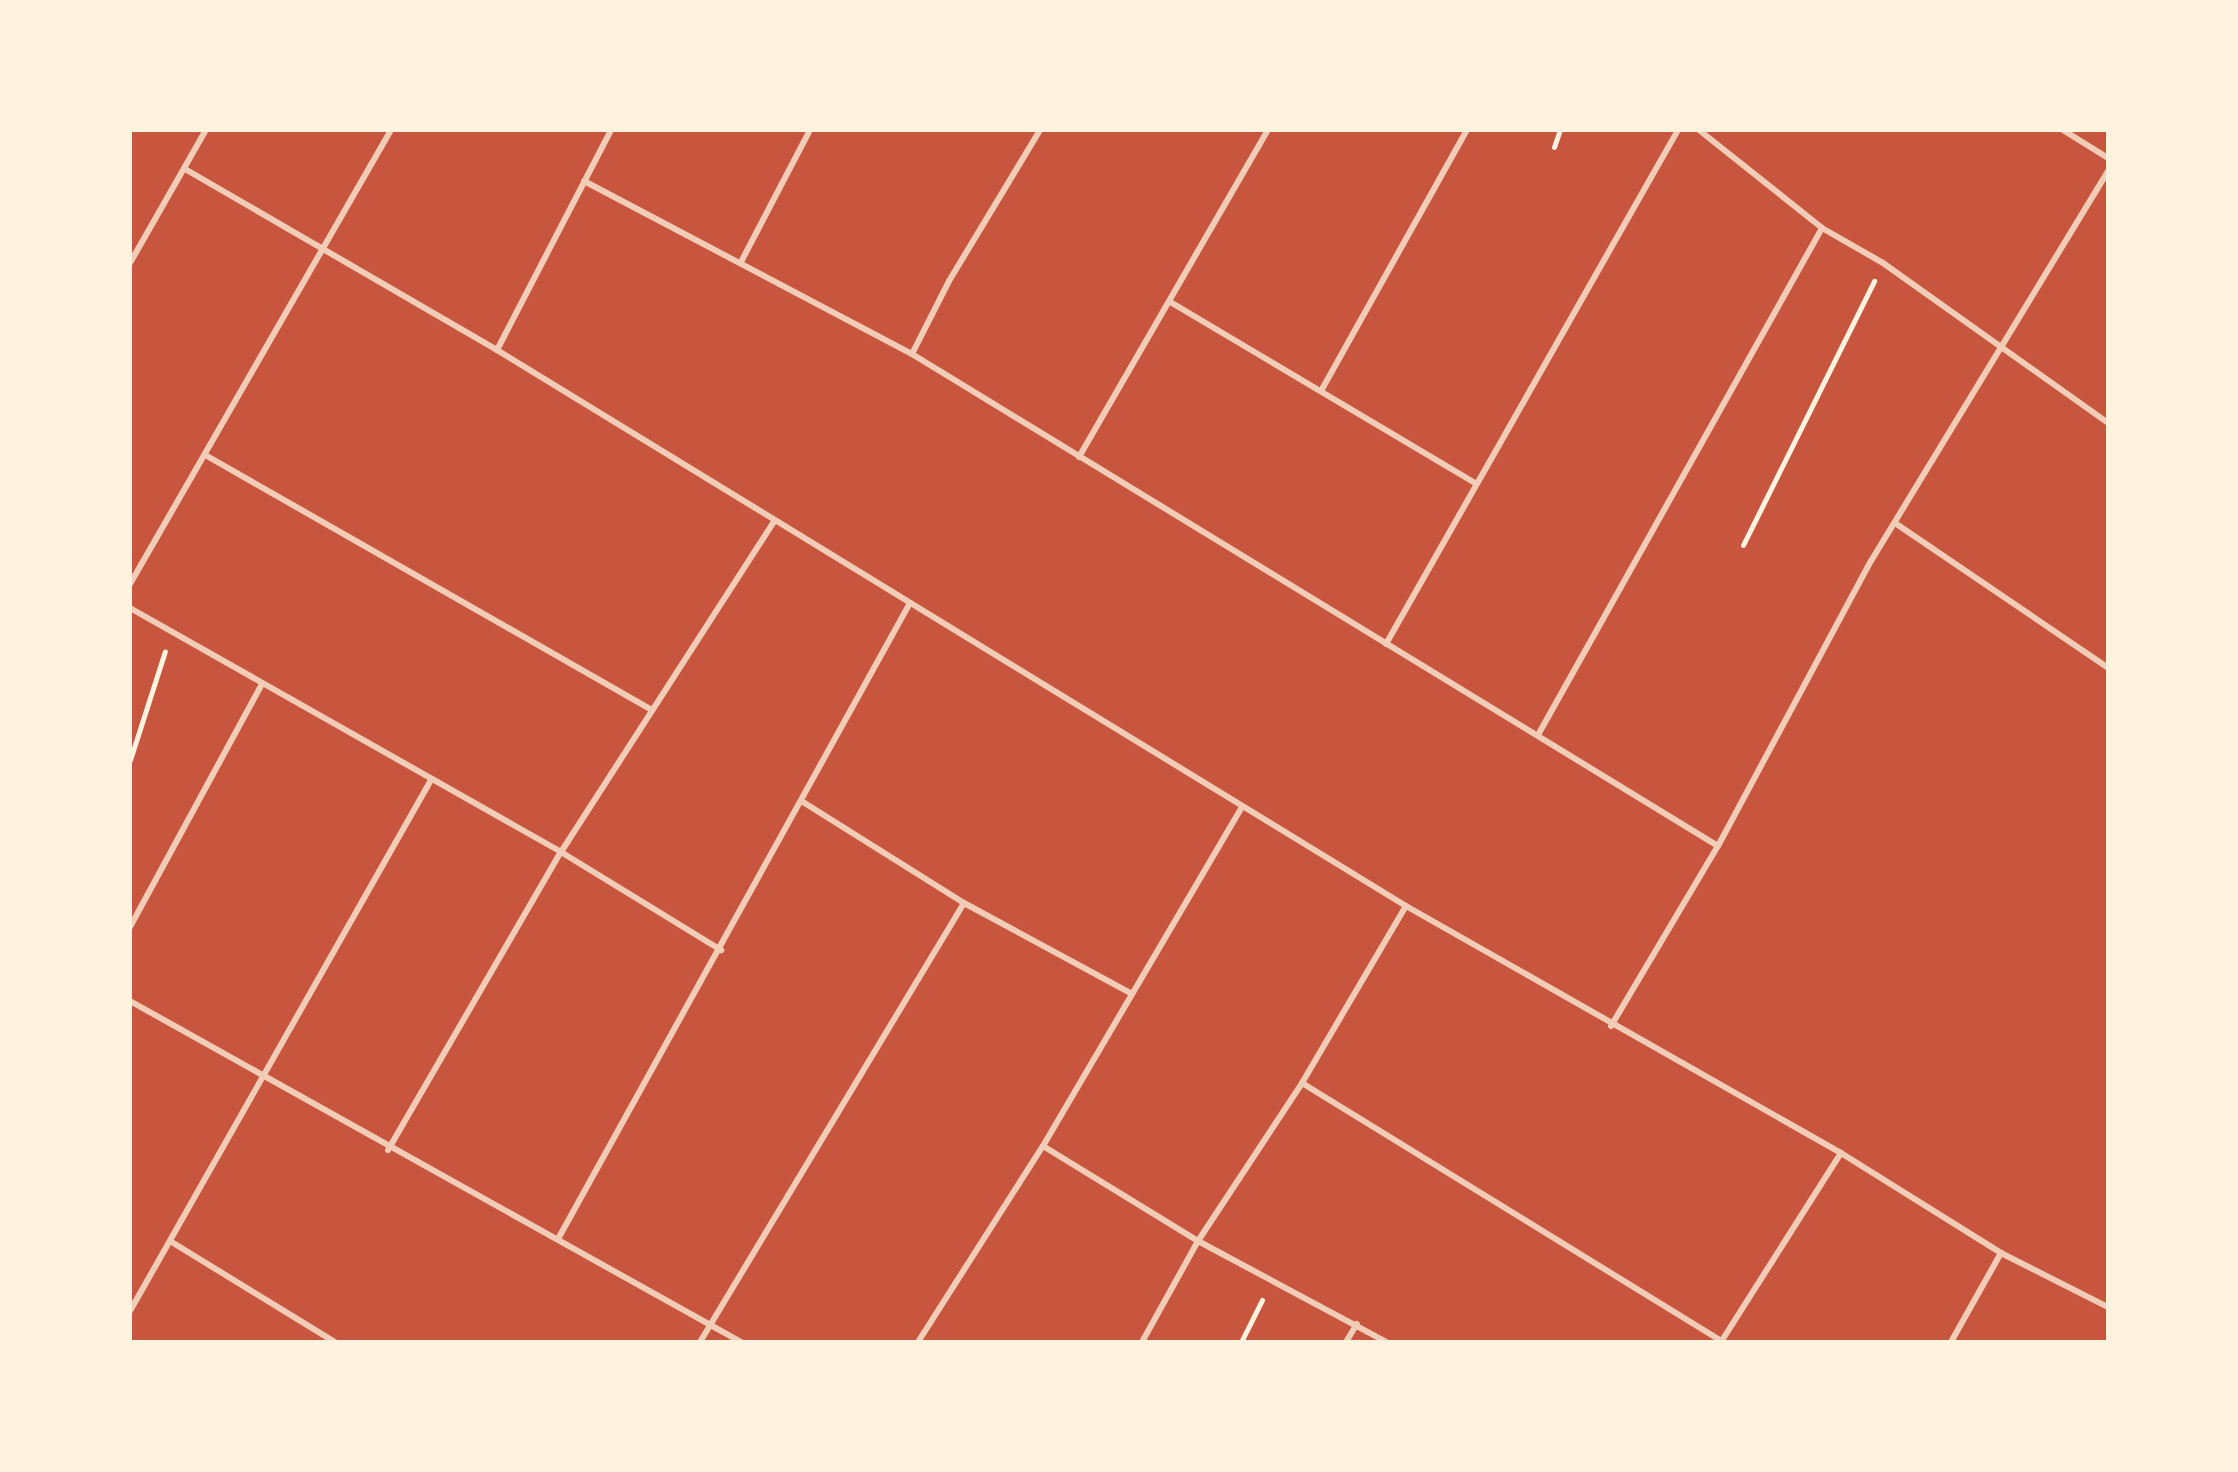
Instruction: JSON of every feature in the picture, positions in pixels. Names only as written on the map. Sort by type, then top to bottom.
[{"type":"lane","points":[[130,263],[206,130]]},
{"type":"lane","points":[[130,584],[207,456],[391,130]]},
{"type":"lane","points":[[497,350],[611,130]]},
{"type":"lane","points":[[741,262],[810,130]]},
{"type":"lane","points":[[912,354],[949,281],[1040,130]]},
{"type":"lane","points":[[1079,457],[1172,303],[1268,130]]},
{"type":"lane","points":[[1321,391],[1467,130]]},
{"type":"lane","points":[[1386,644],[1678,130]]},
{"type":"lane","points":[[1699,130],[1822,228],[1883,263],[2000,351],[2108,423]]},
{"type":"lane","points":[[2063,130],[2108,158]]},
{"type":"lane","points":[[185,169],[497,350],[1241,808],[1406,906],[1611,1026],[1841,1153],[2001,1253],[2108,1307]]},
{"type":"lane","points":[[1611,1026],[1718,846],[1895,523],[2108,171]]},
{"type":"lane","points":[[584,181],[912,354],[1718,846]]},
{"type":"lane","points":[[1538,735],[1822,228]]},
{"type":"lane","points":[[1172,303],[1475,483]]},
{"type":"lane","points":[[207,456],[652,710]]},
{"type":"lane","points":[[388,1150],[561,852],[774,521]]},
{"type":"lane","points":[[1895,523],[2108,668]]},
{"type":"lane","points":[[558,1239],[803,802],[910,603]]},
{"type":"lane","points":[[130,608],[561,852],[721,950]]},
{"type":"lane","points":[[130,927],[262,684]]},
{"type":"lane","points":[[130,1311],[431,780]]},
{"type":"lane","points":[[803,802],[964,903],[1132,994]]},
{"type":"lane","points":[[918,1342],[1043,1146],[1241,808]]},
{"type":"lane","points":[[700,1342],[964,903]]},
{"type":"lane","points":[[1142,1342],[1198,1241],[1302,1083],[1406,906]]},
{"type":"lane","points":[[130,1001],[263,1072],[388,1150],[558,1239],[741,1342]]},
{"type":"lane","points":[[1302,1083],[1721,1342],[1841,1153]]},
{"type":"lane","points":[[1043,1146],[1198,1241],[1386,1342]]},
{"type":"lane","points":[[170,1241],[335,1342]]},
{"type":"lane","points":[[1951,1342],[2001,1253]]},
{"type":"lane","points":[[1346,1342],[1357,1324]]},
{"type":"path","points":[[1554,147],[1560,130]]},
{"type":"path","points":[[1743,545],[1883,263]]},
{"type":"path","points":[[130,760],[171,631]]},
{"type":"path","points":[[1241,1342],[1272,1280]]}]
